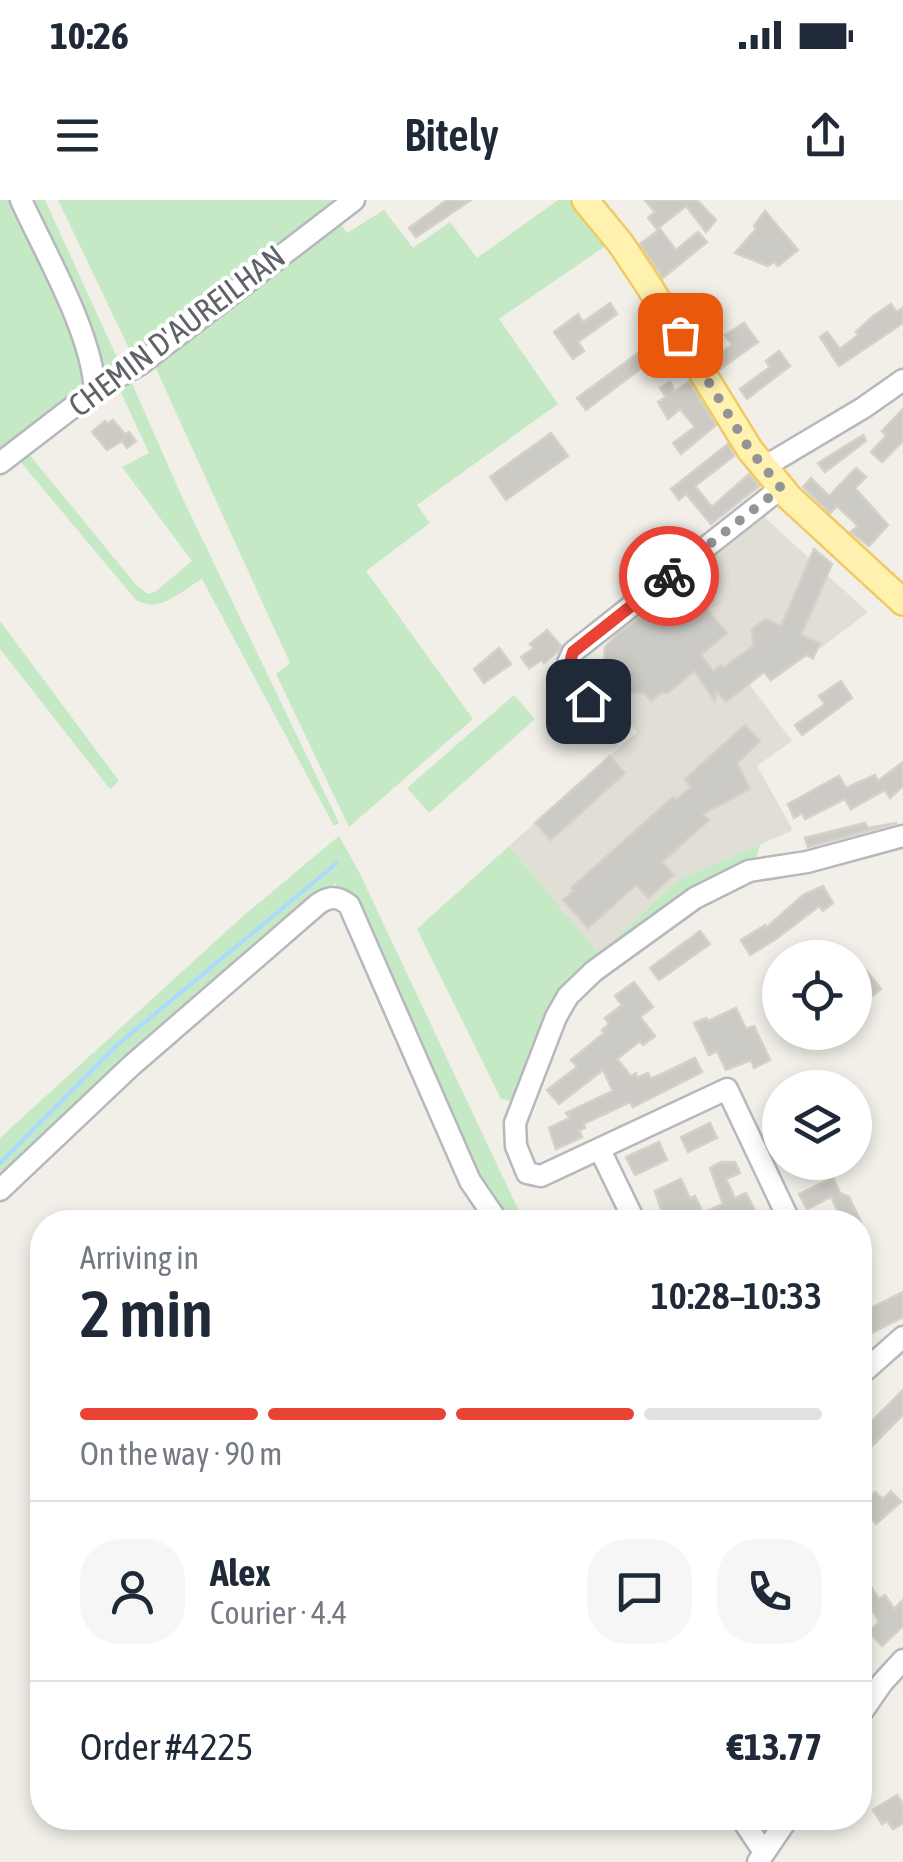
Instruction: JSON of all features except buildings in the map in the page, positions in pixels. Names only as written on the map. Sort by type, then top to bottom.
[{"type":"main road","points":[[585,200],[621,244],[750,450],[781,488],[903,602]]},
{"type":"street","points":[[21,200],[83,336],[94,368],[95,390]]},
{"type":"street","name":"CHEMIN D'AUREILHAN","points":[[0,463],[95,390],[139,365],[354,200]]},
{"type":"street","points":[[764,466],[903,380]]},
{"type":"street","points":[[588,701],[568,663],[573,652],[781,488]]},
{"type":"street","points":[[784,1210],[727,1089],[541,1176],[527,1173],[516,1146],[515,1123],[556,1018],[568,996],[594,971],[695,898],[749,870],[806,862],[903,836]]},
{"type":"street","points":[[0,1190],[130,1066],[318,904],[341,898],[349,905],[470,1180],[490,1210]]},
{"type":"street","points":[[600,1150],[629,1210]]},
{"type":"street","points":[[872,1364],[903,1337]]},
{"type":"street","points":[[872,1698],[903,1660]]},
{"type":"street","points":[[872,1680],[882,1683]]},
{"type":"street","points":[[747,1830],[761,1857],[780,1830]]},
{"type":"shaded area","points":[[762,515],[809,558],[814,549],[832,564],[827,575],[868,612],[813,658],[805,655],[764,672],[739,689],[750,685],[792,741],[757,766],[793,830],[677,881],[599,954],[509,846],[637,732],[592,676],[606,664],[605,647],[642,612],[659,602],[673,603],[690,589],[688,573]]},
{"type":"green space","points":[[0,200],[15,200],[89,365],[88,387],[0,457]]},
{"type":"green space","points":[[29,200],[45,200],[124,373],[112,375],[104,369]]},
{"type":"green space","points":[[58,200],[340,200],[329,208],[347,233],[384,210],[413,248],[450,222],[477,258],[558,200],[574,200],[607,245],[499,319],[558,404],[417,505],[430,523],[366,571],[473,719],[349,827],[276,674],[290,663],[148,351],[134,359]]},
{"type":"green space","points":[[130,379],[182,497],[339,823],[334,826],[202,579],[162,603],[136,600],[19,460],[28,453],[137,586],[148,594],[155,592],[192,561],[122,467],[149,453],[118,386]]},
{"type":"green space","points":[[0,621],[119,781],[110,789],[0,649]]},
{"type":"green space","points":[[514,695],[535,719],[429,813],[407,788]]},
{"type":"green space","points":[[339,836],[518,1210],[486,1210],[335,883],[202,996],[0,1183],[0,1138],[242,917]]},
{"type":"green space","points":[[761,844],[755,860],[593,965],[515,1102],[501,1099],[417,929],[509,846],[599,954],[677,881]]},
{"type":"waterway","points":[[0,1163],[116,1046],[337,863]]},
{"type":"way so far","points":[[669,576],[781,488],[750,450],[680,335]]},
{"type":"route","points":[[588,701],[568,663],[573,652],[669,576]]}]
